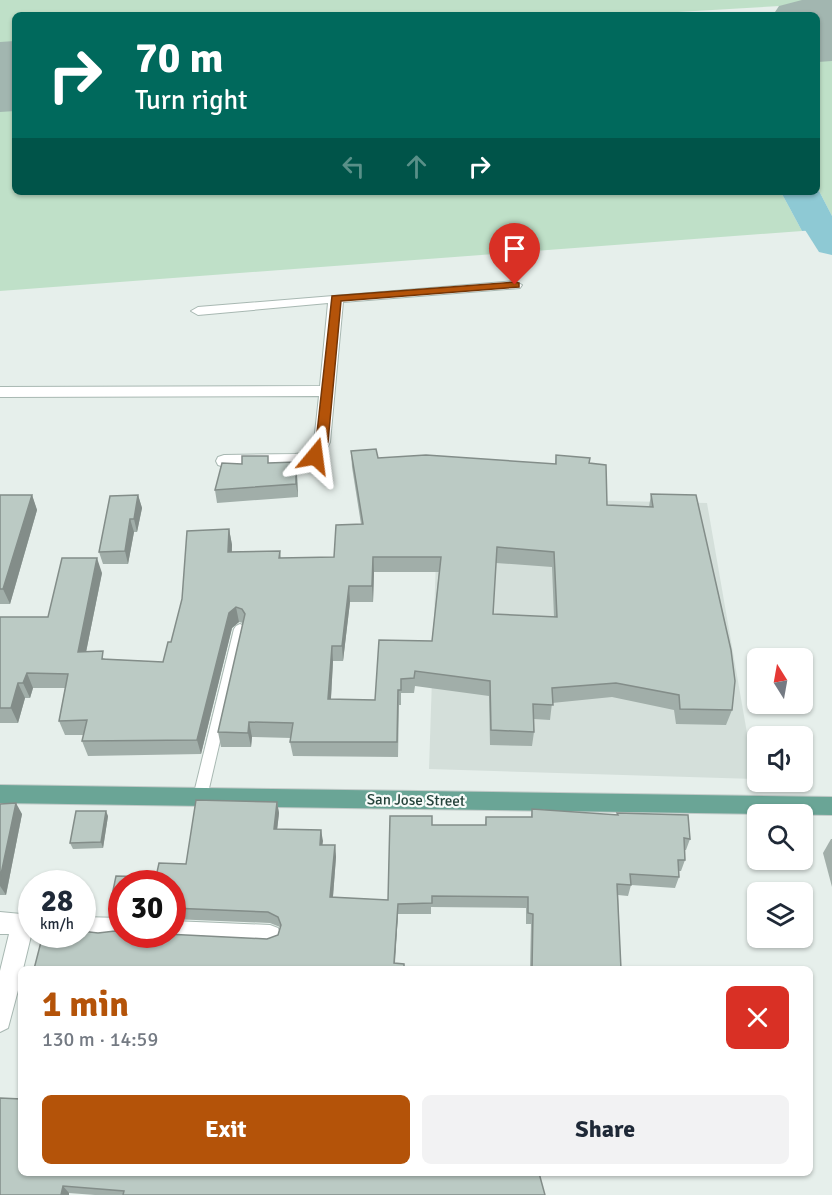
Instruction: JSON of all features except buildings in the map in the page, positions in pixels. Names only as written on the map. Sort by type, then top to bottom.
[{"type":"main road","name":"San Jose Street","points":[[0,794],[832,806]]},
{"type":"street","points":[[198,311],[515,285]]},
{"type":"street","points":[[224,461],[295,460],[315,456],[322,442],[336,298]]},
{"type":"street","points":[[0,392],[326,391]]},
{"type":"street","points":[[0,1020],[18,924]]},
{"type":"street","points":[[186,933],[270,936]]},
{"type":"lane","points":[[200,797],[240,629]]},
{"type":"shaded area","points":[[438,497],[707,503],[747,733],[747,779],[429,769]]},
{"type":"green space","points":[[0,0],[832,0],[832,3],[678,12],[12,12],[12,50],[0,50]]},
{"type":"green space","points":[[832,55],[832,216],[820,193],[820,56]]},
{"type":"green space","points":[[12,105],[12,195],[783,195],[802,231],[0,291],[0,106]]},
{"type":"water","points":[[820,193],[832,216],[832,229],[802,231],[783,195],[820,195]]},
{"type":"waterway","points":[[800,195],[832,244]]},
{"type":"runway","points":[[820,29],[832,28]]},
{"type":"runway","points":[[0,77],[12,76]]},
{"type":"route","points":[[315,456],[322,442],[336,298],[515,285]]}]
